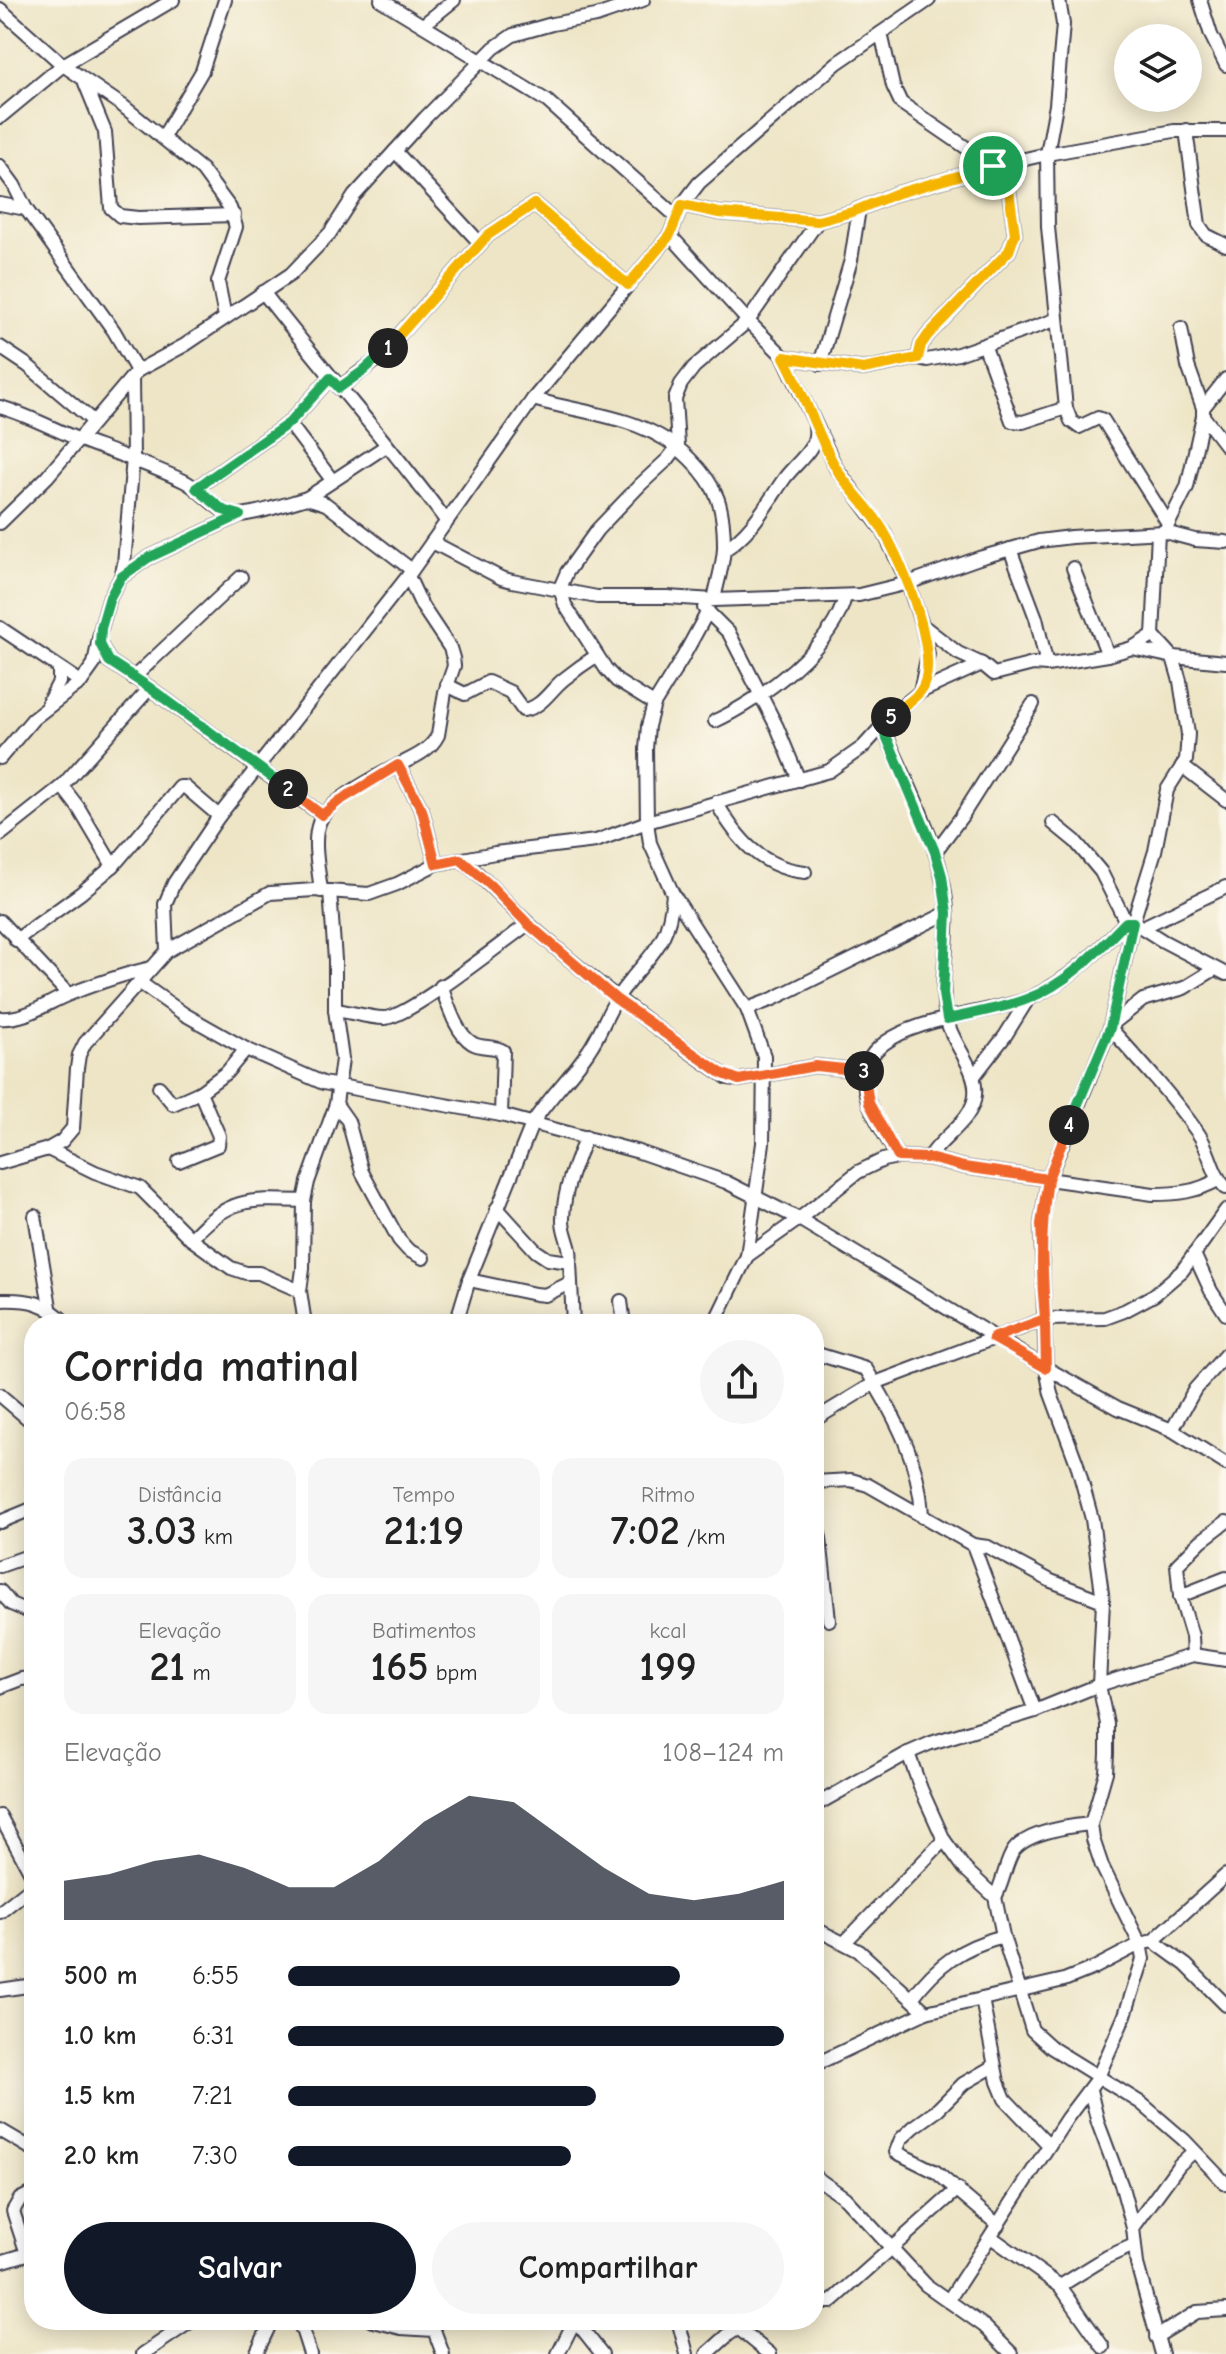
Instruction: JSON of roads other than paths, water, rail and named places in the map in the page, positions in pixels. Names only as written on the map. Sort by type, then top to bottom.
[{"type":"street","points":[[0,117],[63,65],[173,0]]},
{"type":"street","points":[[163,137],[202,71],[225,0]]},
{"type":"street","points":[[381,0],[547,101],[679,211],[818,221],[895,194],[1047,154],[1186,130],[1226,131]]},
{"type":"street","points":[[423,25],[454,0]]},
{"type":"street","points":[[0,523],[38,487],[134,374],[185,345],[291,274],[330,233],[354,196],[482,60],[513,35],[596,16],[643,0]]},
{"type":"street","points":[[167,951],[165,904],[174,883],[219,816],[410,573],[533,399],[670,235],[679,211],[699,183],[837,63],[929,0]]},
{"type":"street","points":[[1059,0],[1063,24],[1056,105],[1047,154],[1048,227],[1066,408],[1071,421],[1079,427],[1098,418],[1103,420],[1164,529]]},
{"type":"street","points":[[1200,0],[1211,35],[1226,65]]},
{"type":"street","points":[[0,9],[63,65],[163,137],[202,170],[234,215],[236,227],[218,282],[225,317]]},
{"type":"street","points":[[881,33],[893,86],[901,103],[999,165],[1015,234],[1009,251],[928,335],[921,345],[918,358]]},
{"type":"street","points":[[84,81],[105,132],[111,208],[120,216],[138,218],[234,215]]},
{"type":"street","points":[[1186,130],[1199,225],[1206,235],[1226,245]]},
{"type":"street","points":[[395,151],[480,243]]},
{"type":"street","points":[[0,166],[26,209],[99,308],[134,374],[133,458],[121,577],[110,597],[94,664],[81,682],[45,707]]},
{"type":"street","points":[[0,204],[26,209]]},
{"type":"street","points":[[196,488],[289,423],[334,383],[352,379],[378,359],[480,243],[499,226],[534,204],[628,285]]},
{"type":"street","points":[[820,364],[851,260],[859,209]]},
{"type":"street","points":[[654,704],[617,681],[596,656],[565,605],[560,588],[567,572],[597,530],[678,446],[675,399],[681,384],[694,367],[748,321],[818,221]]},
{"type":"street","points":[[670,235],[784,357],[836,468],[884,532],[908,583],[922,625],[928,654],[920,692]]},
{"type":"street","points":[[263,292],[447,522]]},
{"type":"street","points":[[784,357],[863,369],[918,358],[927,360],[985,347],[1055,320]]},
{"type":"street","points":[[1181,328],[1188,366],[1203,412],[1226,446]]},
{"type":"street","points":[[0,347],[27,365],[93,421]]},
{"type":"street","points":[[985,347],[1012,421],[1023,422],[1066,408]]},
{"type":"street","points":[[348,398],[352,379]]},
{"type":"street","points":[[1226,379],[1203,412],[1187,487],[1164,529],[1153,635],[1173,657],[1180,681],[1188,734],[1186,760],[1167,790],[1155,851],[1134,924],[1111,1026],[1048,1179],[1041,1224],[1046,1368],[1051,1394],[1077,1464],[1092,1519],[1103,1601],[1099,1685],[1107,1724],[1107,1754],[1106,1772],[1091,1824],[1093,1839],[1102,1866],[1147,1942],[1186,1965],[1226,2005]]},
{"type":"street","points":[[533,399],[636,424],[659,433],[678,446],[712,483],[717,493],[724,550],[711,605],[654,704],[646,749],[650,843],[673,894],[747,1009],[760,1043],[765,1074],[763,1143],[747,1256],[719,1314]]},
{"type":"street","points":[[0,407],[133,458],[196,488],[223,510],[240,515]]},
{"type":"street","points":[[289,423],[332,480]]},
{"type":"street","points":[[724,550],[737,542],[753,525],[787,475],[811,448],[816,435],[814,424]]},
{"type":"street","points":[[121,577],[148,558],[240,515],[307,498],[386,446]]},
{"type":"street","points":[[303,1314],[300,1291],[304,1201],[336,1104],[342,1059],[335,1010],[335,960],[317,834],[322,815],[339,801],[412,759],[435,742],[454,666],[450,648],[422,606],[410,573],[326,504],[307,498]]},
{"type":"street","points":[[432,542],[501,578],[597,597],[667,597],[711,605],[769,596],[859,595],[908,583],[1039,541],[1071,537],[1164,529],[1195,540],[1226,542]]},
{"type":"street","points":[[1010,549],[1036,618],[1047,665]]},
{"type":"street","points":[[1073,568],[1108,655]]},
{"type":"street","points":[[133,678],[241,577]]},
{"type":"street","points":[[715,721],[761,696],[792,670],[842,611],[845,596]]},
{"type":"street","points":[[711,605],[761,696],[799,780]]},
{"type":"street","points":[[922,625],[958,653],[982,664],[994,674],[1033,664],[1047,665],[1108,655],[1132,648],[1153,635]]},
{"type":"street","points":[[0,628],[81,682]]},
{"type":"street","points":[[100,644],[109,661],[322,815]]},
{"type":"street","points":[[1132,648],[1173,657],[1226,662]]},
{"type":"street","points":[[447,685],[465,694],[488,682],[510,692],[523,710],[528,710],[535,708],[560,682],[596,656]]},
{"type":"street","points":[[94,664],[109,661]]},
{"type":"street","points":[[1,1160],[48,1149],[62,1141],[73,1128],[77,1068],[85,1043],[167,951],[256,899],[287,890],[369,894],[436,864],[596,841],[647,822],[829,771],[844,762],[920,692],[982,664]]},
{"type":"street","points":[[0,758],[55,695],[59,669]]},
{"type":"street","points":[[0,835],[62,786],[150,688]]},
{"type":"street","points":[[935,852],[962,816],[1033,704]]},
{"type":"street","points":[[882,726],[935,852],[942,876],[947,913],[943,994],[947,1019],[959,1052],[974,1076],[973,1105],[929,1158]]},
{"type":"street","points":[[398,765],[422,810],[436,864]]},
{"type":"street","points":[[1182,766],[1226,800]]},
{"type":"street","points":[[62,786],[113,866]]},
{"type":"street","points":[[16,940],[113,866],[180,787],[185,787],[219,816]]},
{"type":"street","points":[[716,802],[735,833],[757,855],[782,869],[805,872]]},
{"type":"street","points":[[1053,823],[1075,841],[1101,872],[1134,924],[1220,972]]},
{"type":"street","points":[[460,859],[484,878],[528,924],[616,999],[728,1078],[739,1080],[815,1066],[864,1071]]},
{"type":"street","points":[[898,1157],[869,1103],[864,1071],[876,1051],[906,1029],[1028,999],[1075,971],[1134,924],[1226,887]]},
{"type":"street","points":[[459,1314],[469,1280],[532,1124],[545,1103],[591,1048],[616,999],[663,940],[673,894]]},
{"type":"street","points":[[747,1009],[947,913]]},
{"type":"street","points":[[0,921],[68,994]]},
{"type":"street","points":[[335,1010],[386,1019],[416,1004],[528,924]]},
{"type":"street","points":[[0,1018],[13,1019],[68,994],[123,974],[151,968]]},
{"type":"street","points":[[1111,1026],[1143,1000],[1184,988],[1220,972]]},
{"type":"street","points":[[139,982],[184,1014],[246,1049],[337,1087],[501,1115],[639,1152],[726,1182],[799,1219],[1046,1368],[1118,1408],[1172,1430],[1226,1464]]},
{"type":"street","points":[[441,986],[461,1032],[473,1044],[503,1051],[501,1115]]},
{"type":"street","points":[[974,1076],[1005,1036],[1028,999]]},
{"type":"street","points":[[747,1256],[858,1172],[883,1160],[898,1157],[929,1158],[964,1167],[1153,1194],[1182,1194],[1222,1184],[1198,1134],[1111,1026]]},
{"type":"street","points":[[159,1087],[173,1104],[200,1092],[233,1066],[246,1049]]},
{"type":"street","points":[[179,1161],[215,1148],[220,1141],[200,1092]]},
{"type":"street","points":[[336,1104],[348,1121],[362,1172],[399,1240],[408,1250],[423,1258]]},
{"type":"street","points":[[572,1314],[571,1253],[563,1217],[568,1182],[586,1137]]},
{"type":"street","points":[[48,1149],[95,1172],[140,1188],[191,1239],[240,1272],[259,1273],[300,1291]]},
{"type":"street","points":[[191,1239],[217,1212],[238,1203],[254,1200],[304,1201]]},
{"type":"street","points":[[497,1208],[536,1251],[548,1259],[570,1262]]},
{"type":"street","points":[[824,1414],[875,1383],[1045,1319],[1105,1318],[1124,1311],[1154,1295],[1182,1271],[1226,1210]]},
{"type":"street","points":[[35,1216],[50,1307]]},
{"type":"street","points":[[1194,1254],[1225,1312]]},
{"type":"street","points":[[469,1280],[545,1295],[570,1283]]},
{"type":"street","points":[[0,1300],[33,1301],[50,1307],[57,1314]]},
{"type":"street","points":[[621,1301],[623,1314]]},
{"type":"street","points":[[1172,1430],[1195,1389],[1226,1354]]},
{"type":"street","points":[[824,1356],[866,1369],[875,1383],[919,1477],[922,1517]]},
{"type":"street","points":[[0,1395],[24,1415]]},
{"type":"street","points":[[824,1481],[851,1480],[868,1485],[973,1545],[988,1547],[1051,1581],[1103,1601]]},
{"type":"street","points":[[0,1522],[24,1512]]},
{"type":"street","points":[[1193,1655],[1192,1636],[1180,1596],[1177,1565],[1226,1522]]},
{"type":"street","points":[[973,1545],[1035,1711]]},
{"type":"street","points":[[0,1566],[24,1558]]},
{"type":"street","points":[[824,1574],[829,1620]]},
{"type":"street","points":[[1180,1596],[1226,1578]]},
{"type":"street","points":[[0,1591],[11,1604],[24,1610]]},
{"type":"street","points":[[824,1800],[908,1753],[1035,1711],[1099,1685],[1193,1655],[1226,1660]]},
{"type":"street","points":[[0,1687],[24,1679]]},
{"type":"street","points":[[908,1753],[944,1840],[965,1869],[995,1897],[1003,1936],[1032,2030],[1052,2048],[1141,2103],[1184,2140],[1226,2184]]},
{"type":"street","points":[[1,1822],[24,1862]]},
{"type":"street","points":[[995,1897],[1003,1883],[1013,1850],[1052,1830],[1091,1824]]},
{"type":"street","points":[[845,1942],[944,1840]]},
{"type":"street","points":[[824,2060],[926,2012],[1078,1976],[1147,1942],[1226,1876]]},
{"type":"street","points":[[0,1912],[24,1893]]},
{"type":"street","points":[[824,1933],[845,1942],[926,2012]]},
{"type":"street","points":[[912,1998],[942,1964],[979,1942],[1003,1936]]},
{"type":"street","points":[[948,2301],[1049,2145],[1098,2077],[1141,1971],[1147,1942]]},
{"type":"street","points":[[0,1990],[24,1986]]},
{"type":"street","points":[[982,1999],[994,2066],[1005,2099],[1049,2145]]},
{"type":"street","points":[[994,2066],[963,2084],[897,2145],[896,2152],[936,2172],[958,2189],[994,2231],[1060,2286],[1103,2347]]},
{"type":"street","points":[[1090,2090],[1093,2107],[1122,2187],[1162,2354]]},
{"type":"street","points":[[0,2130],[24,2144]]},
{"type":"street","points":[[1133,2228],[1179,2165],[1194,2151]]},
{"type":"street","points":[[824,2183],[845,2198],[926,2285],[984,2326],[1012,2354]]},
{"type":"street","points":[[824,2302],[831,2302],[958,2189]]},
{"type":"street","points":[[24,2197],[13,2211],[24,2237]]},
{"type":"street","points":[[1060,2286],[1107,2257],[1134,2245]]},
{"type":"street","points":[[0,2262],[24,2255]]},
{"type":"street","points":[[1156,2337],[1197,2312],[1226,2310]]},
{"type":"street","points":[[143,2354],[178,2330]]},
{"type":"street","points":[[256,2354],[267,2330]]},
{"type":"street","points":[[302,2330],[310,2354]]},
{"type":"street","points":[[434,2330],[443,2354]]},
{"type":"street","points":[[558,2354],[576,2330]]},
{"type":"street","points":[[587,2330],[602,2354]]},
{"type":"street","points":[[681,2330],[687,2354]]},
{"type":"street","points":[[707,2354],[736,2330]]},
{"type":"street","points":[[740,2330],[770,2354]]}]
